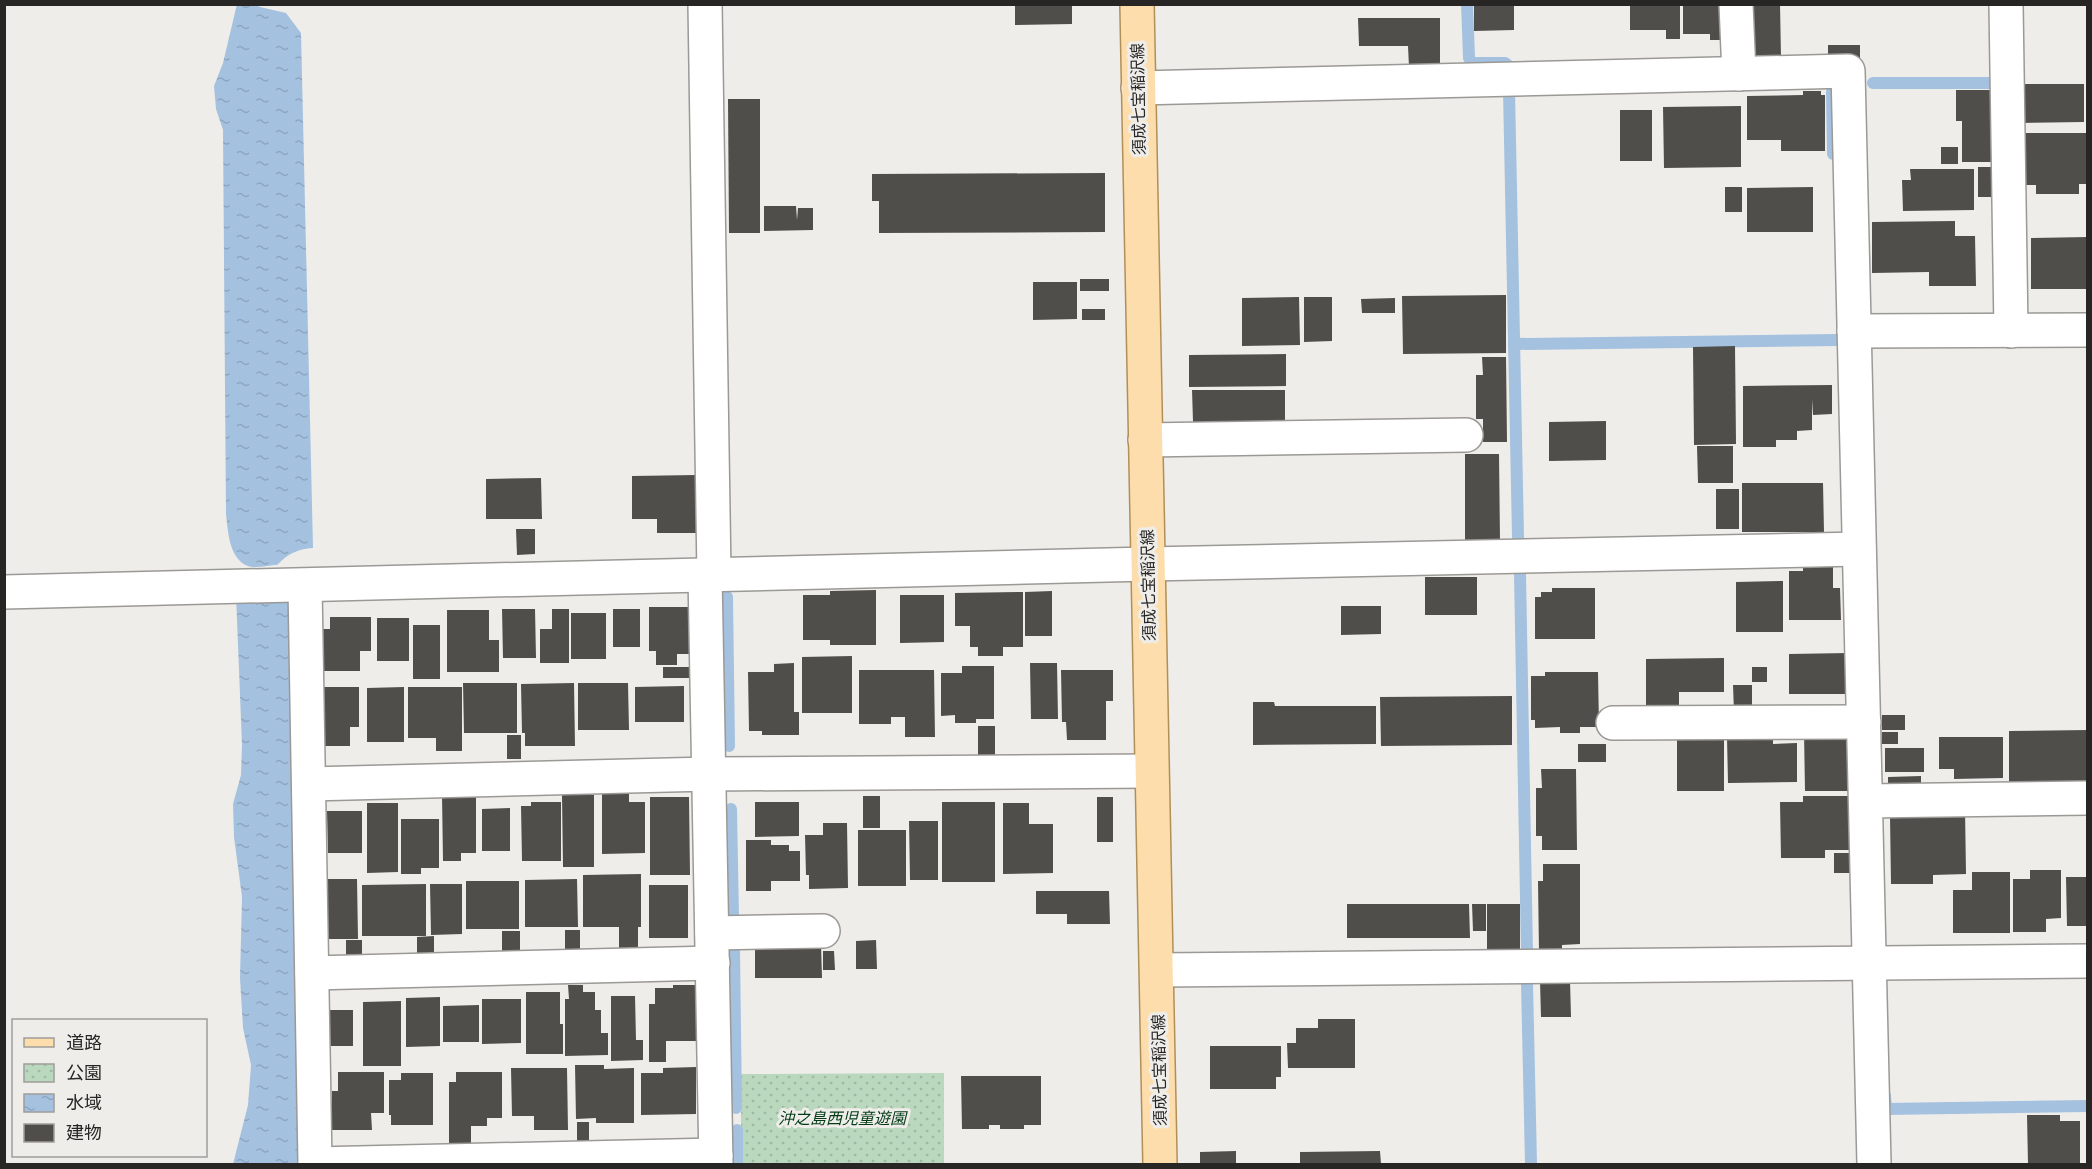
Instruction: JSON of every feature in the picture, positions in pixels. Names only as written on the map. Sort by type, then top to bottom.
[{"type":"main road","name":"須成七宝稲沢線","points":[[1137,4],[1160,1164]]},
{"type":"street","points":[[305,586],[315,1164],[716,1160],[709,774],[710,575],[705,4]]},
{"type":"street","points":[[1736,4],[1739,74]]},
{"type":"street","points":[[2006,4],[2011,331]]},
{"type":"street","points":[[1138,88],[1848,71],[1874,1164]]},
{"type":"street","points":[[1854,331],[2088,330]]},
{"type":"street","points":[[1145,440],[1466,435]]},
{"type":"street","points":[[4,592],[1859,549]]},
{"type":"street","points":[[1613,723],[1864,722]]},
{"type":"street","points":[[309,784],[709,774],[1151,771]]},
{"type":"street","points":[[1866,801],[2088,798]]},
{"type":"street","points":[[312,973],[712,948],[823,931]]},
{"type":"street","points":[[1157,970],[2088,961]]},
{"type":"green space","name":"沖之島西児童遊園","points":[[944,1073],[944,1163],[741,1164],[741,1074]]},
{"type":"water","points":[[237,4],[257,5],[286,13],[301,33],[313,548],[293,553],[277,565],[258,567],[248,566],[233,551],[226,514],[223,130],[216,109],[214,86],[223,63]]},
{"type":"water","points":[[290,593],[305,1164],[233,1164],[248,1105],[251,1065],[243,1028],[240,978],[242,897],[234,837],[233,804],[241,775],[242,745],[236,595]]},
{"type":"building","points":[[1015,4],[1072,4],[1072,24],[1015,25]]},
{"type":"building","points":[[1474,4],[1514,4],[1514,30],[1474,31]]},
{"type":"building","points":[[1630,4],[1680,4],[1680,39],[1666,39],[1666,30],[1630,30]]},
{"type":"building","points":[[1683,4],[1728,4],[1728,40],[1710,40],[1710,34],[1683,34]]},
{"type":"building","points":[[1748,4],[1780,4],[1781,58],[1748,58]]},
{"type":"building","points":[[1358,18],[1440,18],[1440,67],[1409,67],[1408,46],[1359,46]]},
{"type":"building","points":[[1828,45],[1860,45],[1860,59],[1828,59]]},
{"type":"building","points":[[2017,84],[2084,84],[2084,122],[2018,123]]},
{"type":"building","points":[[1956,90],[1992,90],[1992,162],[1962,162],[1962,121],[1956,121]]},
{"type":"building","points":[[1803,91],[1821,91],[1821,95],[1825,95],[1825,151],[1781,151],[1781,140],[1747,140],[1747,96],[1803,95]]},
{"type":"building","points":[[728,99],[760,99],[760,233],[729,233]]},
{"type":"building","points":[[1741,106],[1741,167],[1664,168],[1663,107]]},
{"type":"building","points":[[1620,110],[1652,110],[1652,161],[1620,161]]},
{"type":"building","points":[[2021,133],[2088,133],[2088,184],[2079,184],[2079,194],[2036,194],[2036,185],[2022,185]]},
{"type":"building","points":[[1941,147],[1958,147],[1958,164],[1941,164]]},
{"type":"building","points":[[1978,167],[1994,167],[1994,197],[1978,197]]},
{"type":"building","points":[[1910,169],[1974,169],[1974,210],[1903,211],[1902,180],[1911,180]]},
{"type":"building","points":[[1105,173],[1105,232],[879,233],[879,201],[872,201],[872,174]]},
{"type":"building","points":[[1725,187],[1742,187],[1742,212],[1725,212]]},
{"type":"building","points":[[1813,187],[1813,232],[1747,232],[1747,188]]},
{"type":"building","points":[[764,206],[796,206],[797,220],[798,208],[813,208],[813,230],[764,231]]},
{"type":"building","points":[[1955,221],[1955,236],[1975,236],[1976,286],[1929,286],[1929,272],[1872,273],[1872,222]]},
{"type":"building","points":[[2088,237],[2088,289],[2031,289],[2031,238]]},
{"type":"building","points":[[1080,279],[1109,279],[1109,291],[1080,291]]},
{"type":"building","points":[[1033,282],[1077,282],[1077,319],[1033,320]]},
{"type":"building","points":[[1506,295],[1506,353],[1403,354],[1402,296]]},
{"type":"building","points":[[1299,297],[1300,345],[1242,346],[1242,298]]},
{"type":"building","points":[[1304,297],[1332,297],[1332,341],[1304,342]]},
{"type":"building","points":[[1395,298],[1395,313],[1362,313],[1361,299]]},
{"type":"building","points":[[1082,309],[1105,309],[1105,320],[1082,320]]},
{"type":"building","points":[[1735,346],[1736,444],[1694,445],[1693,347]]},
{"type":"building","points":[[1286,354],[1286,386],[1189,387],[1189,355]]},
{"type":"building","points":[[1482,357],[1506,357],[1507,442],[1483,442],[1483,419],[1476,419],[1476,375],[1483,375]]},
{"type":"building","points":[[1832,385],[1832,414],[1813,415],[1812,399],[1812,430],[1797,431],[1797,440],[1776,440],[1776,447],[1743,447],[1743,386]]},
{"type":"building","points":[[1192,390],[1285,390],[1285,422],[1193,422]]},
{"type":"building","points":[[1606,421],[1606,460],[1549,461],[1549,422]]},
{"type":"building","points":[[1697,446],[1733,446],[1733,483],[1698,483]]},
{"type":"building","points":[[1465,454],[1499,454],[1500,541],[1465,542]]},
{"type":"building","points":[[696,475],[696,533],[657,533],[657,519],[632,519],[632,476]]},
{"type":"building","points":[[541,478],[542,519],[486,519],[486,479]]},
{"type":"building","points":[[1742,483],[1823,483],[1824,532],[1742,532]]},
{"type":"building","points":[[1716,489],[1739,489],[1739,529],[1716,529]]},
{"type":"building","points":[[516,529],[535,529],[535,554],[517,555]]},
{"type":"building","points":[[1833,561],[1833,588],[1840,588],[1841,620],[1789,620],[1789,571],[1803,571],[1803,562]]},
{"type":"building","points":[[1425,577],[1477,577],[1477,615],[1425,615]]},
{"type":"building","points":[[1783,581],[1783,632],[1736,632],[1736,582]]},
{"type":"building","points":[[1552,588],[1595,588],[1595,639],[1535,639],[1535,597],[1541,597],[1541,592],[1552,592]]},
{"type":"building","points":[[876,590],[876,645],[830,645],[830,640],[803,640],[803,595],[830,595],[830,591]]},
{"type":"building","points":[[1052,591],[1052,636],[1025,636],[1025,592]]},
{"type":"building","points":[[1023,592],[1023,647],[1003,647],[1003,656],[978,656],[978,647],[970,647],[970,626],[955,626],[955,593]]},
{"type":"building","points":[[900,595],[944,595],[944,642],[900,643]]},
{"type":"building","points":[[1341,606],[1381,606],[1381,634],[1341,635]]},
{"type":"building","points":[[649,607],[689,607],[690,654],[677,654],[677,665],[656,665],[656,651],[649,651]]},
{"type":"building","points":[[502,609],[535,609],[536,658],[503,658]]},
{"type":"building","points":[[552,609],[569,609],[569,663],[540,663],[540,629],[552,629]]},
{"type":"building","points":[[613,609],[640,609],[640,647],[613,647]]},
{"type":"building","points":[[447,610],[489,610],[489,640],[499,640],[499,672],[447,672]]},
{"type":"building","points":[[571,613],[606,613],[606,659],[571,659]]},
{"type":"building","points":[[330,617],[371,617],[371,651],[360,651],[360,671],[324,671],[323,629],[330,629]]},
{"type":"building","points":[[377,618],[409,618],[409,661],[377,661]]},
{"type":"building","points":[[413,625],[440,625],[440,679],[413,679]]},
{"type":"building","points":[[1849,653],[1850,694],[1789,694],[1789,654]]},
{"type":"building","points":[[852,656],[852,713],[802,713],[802,657]]},
{"type":"building","points":[[1724,658],[1724,692],[1679,692],[1679,710],[1646,711],[1646,659]]},
{"type":"building","points":[[794,663],[794,712],[799,712],[799,735],[762,735],[762,731],[749,731],[748,672],[774,672],[774,664]]},
{"type":"building","points":[[1030,663],[1057,663],[1058,719],[1031,719]]},
{"type":"building","points":[[962,666],[994,666],[994,719],[976,719],[976,723],[955,723],[955,715],[941,716],[941,673],[962,673]]},
{"type":"building","points":[[663,667],[692,667],[692,678],[663,678]]},
{"type":"building","points":[[1752,667],[1767,667],[1767,682],[1752,682]]},
{"type":"building","points":[[859,670],[934,670],[935,737],[905,737],[905,717],[891,717],[891,724],[859,724]]},
{"type":"building","points":[[1061,670],[1113,670],[1113,701],[1106,701],[1106,740],[1067,740],[1066,722],[1062,722]]},
{"type":"building","points":[[1545,672],[1598,672],[1599,727],[1580,727],[1580,733],[1560,733],[1560,727],[1535,728],[1535,720],[1531,720],[1531,676],[1545,676]]},
{"type":"building","points":[[463,683],[517,683],[517,733],[464,733]]},
{"type":"building","points":[[574,683],[575,746],[525,746],[525,733],[522,733],[521,684]]},
{"type":"building","points":[[578,683],[628,683],[629,730],[578,730]]},
{"type":"building","points":[[1733,685],[1752,685],[1752,712],[1734,712]]},
{"type":"building","points":[[684,686],[684,722],[635,722],[635,687]]},
{"type":"building","points":[[322,687],[359,687],[359,727],[350,727],[350,746],[322,746]]},
{"type":"building","points":[[404,687],[404,742],[367,742],[367,688]]},
{"type":"building","points":[[408,687],[462,687],[462,751],[436,751],[436,738],[408,738]]},
{"type":"building","points":[[1512,696],[1512,745],[1381,746],[1380,697]]},
{"type":"building","points":[[1253,702],[1274,702],[1275,706],[1376,706],[1376,744],[1253,745]]},
{"type":"building","points":[[1882,715],[1905,715],[1905,730],[1882,730]]},
{"type":"building","points":[[978,726],[995,726],[995,755],[978,755]]},
{"type":"building","points":[[2088,730],[2088,784],[2009,785],[2009,731]]},
{"type":"building","points":[[1804,731],[1850,731],[1851,791],[1805,791]]},
{"type":"building","points":[[1882,732],[1898,732],[1898,744],[1882,744]]},
{"type":"building","points":[[507,735],[521,735],[521,759],[507,759]]},
{"type":"building","points":[[1727,737],[1773,737],[1773,744],[1797,743],[1797,782],[1728,783]]},
{"type":"building","points":[[1939,737],[2003,737],[2003,778],[1954,779],[1954,769],[1939,769]]},
{"type":"building","points":[[1677,740],[1724,740],[1724,791],[1677,791]]},
{"type":"building","points":[[1578,744],[1606,744],[1606,762],[1578,762]]},
{"type":"building","points":[[1885,748],[1924,748],[1924,772],[1885,772]]},
{"type":"building","points":[[1541,769],[1576,769],[1577,850],[1542,850],[1542,836],[1536,836],[1536,788],[1542,788]]},
{"type":"building","points":[[1921,776],[1921,789],[1888,789],[1888,777]]},
{"type":"building","points":[[476,794],[476,853],[461,853],[461,861],[443,861],[442,795]]},
{"type":"building","points":[[602,794],[629,794],[629,802],[645,802],[645,853],[602,854]]},
{"type":"building","points":[[562,795],[594,795],[594,867],[563,867]]},
{"type":"building","points":[[863,796],[880,796],[880,828],[863,828]]},
{"type":"building","points":[[1803,796],[1849,796],[1849,850],[1825,850],[1825,858],[1781,858],[1780,802],[1803,802]]},
{"type":"building","points":[[650,797],[689,797],[690,875],[650,875]]},
{"type":"building","points":[[1097,797],[1113,797],[1113,842],[1097,842]]},
{"type":"building","points":[[531,802],[561,802],[561,861],[522,861],[521,806],[531,806]]},
{"type":"building","points":[[755,802],[799,802],[799,836],[755,837]]},
{"type":"building","points":[[942,802],[995,802],[995,882],[942,882]]},
{"type":"building","points":[[367,803],[398,803],[398,872],[367,873]]},
{"type":"building","points":[[1003,803],[1029,803],[1029,824],[1053,824],[1053,873],[1003,874]]},
{"type":"building","points":[[510,808],[510,851],[482,851],[482,809]]},
{"type":"building","points":[[1965,809],[1966,874],[1933,875],[1933,884],[1891,884],[1890,816]]},
{"type":"building","points":[[327,811],[362,811],[362,853],[328,853]]},
{"type":"building","points":[[401,819],[439,819],[439,868],[421,868],[421,874],[401,874]]},
{"type":"building","points":[[909,821],[938,821],[938,880],[910,880]]},
{"type":"building","points":[[823,823],[847,823],[848,888],[809,889],[809,875],[806,875],[805,835],[823,835]]},
{"type":"building","points":[[858,830],[906,830],[906,886],[858,886]]},
{"type":"building","points":[[746,840],[771,840],[771,845],[789,845],[789,851],[800,851],[800,881],[771,881],[771,891],[746,891]]},
{"type":"building","points":[[1834,853],[1853,853],[1853,873],[1834,873]]},
{"type":"building","points":[[1543,864],[1580,864],[1580,944],[1562,945],[1562,952],[1539,952],[1538,881],[1543,881]]},
{"type":"building","points":[[2030,870],[2061,870],[2061,918],[2046,919],[2046,932],[2013,932],[2013,879],[2030,879]]},
{"type":"building","points":[[1972,872],[2010,872],[2010,933],[1953,933],[1953,890],[1972,890]]},
{"type":"building","points":[[641,874],[641,927],[638,927],[638,951],[619,951],[619,927],[583,927],[583,875]]},
{"type":"building","points":[[2066,877],[2088,877],[2088,926],[2067,926]]},
{"type":"building","points":[[324,879],[357,879],[358,939],[324,939]]},
{"type":"building","points":[[577,879],[578,927],[525,927],[525,880]]},
{"type":"building","points":[[466,881],[519,881],[519,929],[466,929]]},
{"type":"building","points":[[426,884],[426,936],[362,936],[362,885]]},
{"type":"building","points":[[430,884],[462,884],[462,934],[431,935]]},
{"type":"building","points":[[649,885],[688,885],[688,938],[649,938]]},
{"type":"building","points":[[1036,891],[1109,891],[1110,924],[1067,924],[1067,914],[1036,914]]},
{"type":"building","points":[[1347,904],[1469,904],[1470,938],[1347,938]]},
{"type":"building","points":[[1472,904],[1486,904],[1486,931],[1473,931]]},
{"type":"building","points":[[1487,904],[1520,904],[1520,949],[1487,949]]},
{"type":"building","points":[[565,930],[580,930],[580,956],[565,956]]},
{"type":"building","points":[[502,931],[520,931],[520,955],[502,956]]},
{"type":"building","points":[[434,936],[434,956],[417,956],[417,937]]},
{"type":"building","points":[[346,940],[362,940],[362,959],[346,959]]},
{"type":"building","points":[[876,940],[877,969],[856,969],[856,941]]},
{"type":"building","points":[[755,944],[821,944],[822,978],[755,978]]},
{"type":"building","points":[[823,951],[834,951],[835,970],[823,970]]},
{"type":"building","points":[[1540,981],[1570,981],[1571,1017],[1541,1017]]},
{"type":"building","points":[[568,985],[583,985],[583,992],[595,992],[595,1010],[601,1010],[601,1033],[608,1033],[608,1055],[565,1056],[565,999],[569,999]]},
{"type":"building","points":[[673,985],[696,985],[697,1041],[666,1041],[666,1062],[649,1062],[649,1004],[655,1004],[655,988],[673,988]]},
{"type":"building","points":[[526,992],[560,992],[563,1054],[526,1054]]},
{"type":"building","points":[[611,996],[635,996],[636,1040],[643,1040],[643,1060],[611,1061]]},
{"type":"building","points":[[440,997],[440,1046],[406,1047],[406,998]]},
{"type":"building","points":[[482,999],[521,999],[521,1043],[482,1044]]},
{"type":"building","points":[[401,1001],[401,1066],[363,1066],[363,1002]]},
{"type":"building","points":[[479,1005],[479,1042],[443,1042],[443,1006]]},
{"type":"building","points":[[327,1010],[353,1010],[353,1046],[327,1046]]},
{"type":"building","points":[[1318,1019],[1355,1019],[1355,1068],[1288,1068],[1287,1043],[1296,1043],[1296,1028],[1318,1028]]},
{"type":"building","points":[[1210,1046],[1281,1046],[1281,1077],[1276,1077],[1276,1089],[1210,1089]]},
{"type":"building","points":[[575,1065],[604,1065],[604,1069],[634,1068],[634,1123],[596,1123],[596,1118],[576,1119]]},
{"type":"building","points":[[696,1067],[696,1114],[641,1115],[641,1073],[663,1073],[663,1068]]},
{"type":"building","points":[[511,1068],[567,1068],[568,1130],[534,1130],[534,1116],[512,1116]]},
{"type":"building","points":[[338,1072],[384,1072],[384,1113],[371,1113],[372,1130],[332,1130],[332,1091],[338,1091]]},
{"type":"building","points":[[456,1072],[502,1072],[502,1118],[487,1118],[487,1126],[471,1126],[471,1143],[449,1143],[449,1082],[456,1082]]},
{"type":"building","points":[[401,1073],[433,1073],[433,1125],[391,1125],[389,1080],[401,1080]]},
{"type":"building","points":[[961,1076],[1041,1076],[1041,1125],[1024,1125],[1024,1129],[1000,1129],[1000,1125],[989,1125],[989,1129],[962,1129]]},
{"type":"building","points":[[2027,1115],[2060,1115],[2060,1121],[2080,1121],[2080,1164],[2028,1164]]},
{"type":"building","points":[[577,1122],[589,1122],[589,1145],[577,1145]]},
{"type":"building","points":[[1236,1151],[1236,1164],[1200,1164],[1200,1152]]},
{"type":"building","points":[[1380,1151],[1381,1164],[1300,1164],[1300,1152]]},
{"type":"waterway","points":[[1467,4],[1469,58],[1472,63],[1505,63],[1510,67]]},
{"type":"waterway","points":[[1873,83],[1996,83],[1996,72]]},
{"type":"waterway","points":[[1509,90],[1518,537]]},
{"type":"waterway","points":[[1832,92],[1833,154]]},
{"type":"waterway","points":[[1514,344],[1838,340]]},
{"type":"waterway","points":[[1520,574],[1527,953]]},
{"type":"waterway","points":[[727,597],[729,746]]},
{"type":"waterway","points":[[731,809],[733,917]]},
{"type":"waterway","points":[[734,949],[736,1108]]},
{"type":"waterway","points":[[1527,983],[1531,1164]]},
{"type":"waterway","points":[[1885,1096],[1886,1109],[2088,1106]]},
{"type":"waterway","points":[[737,1130],[737,1164]]}]
